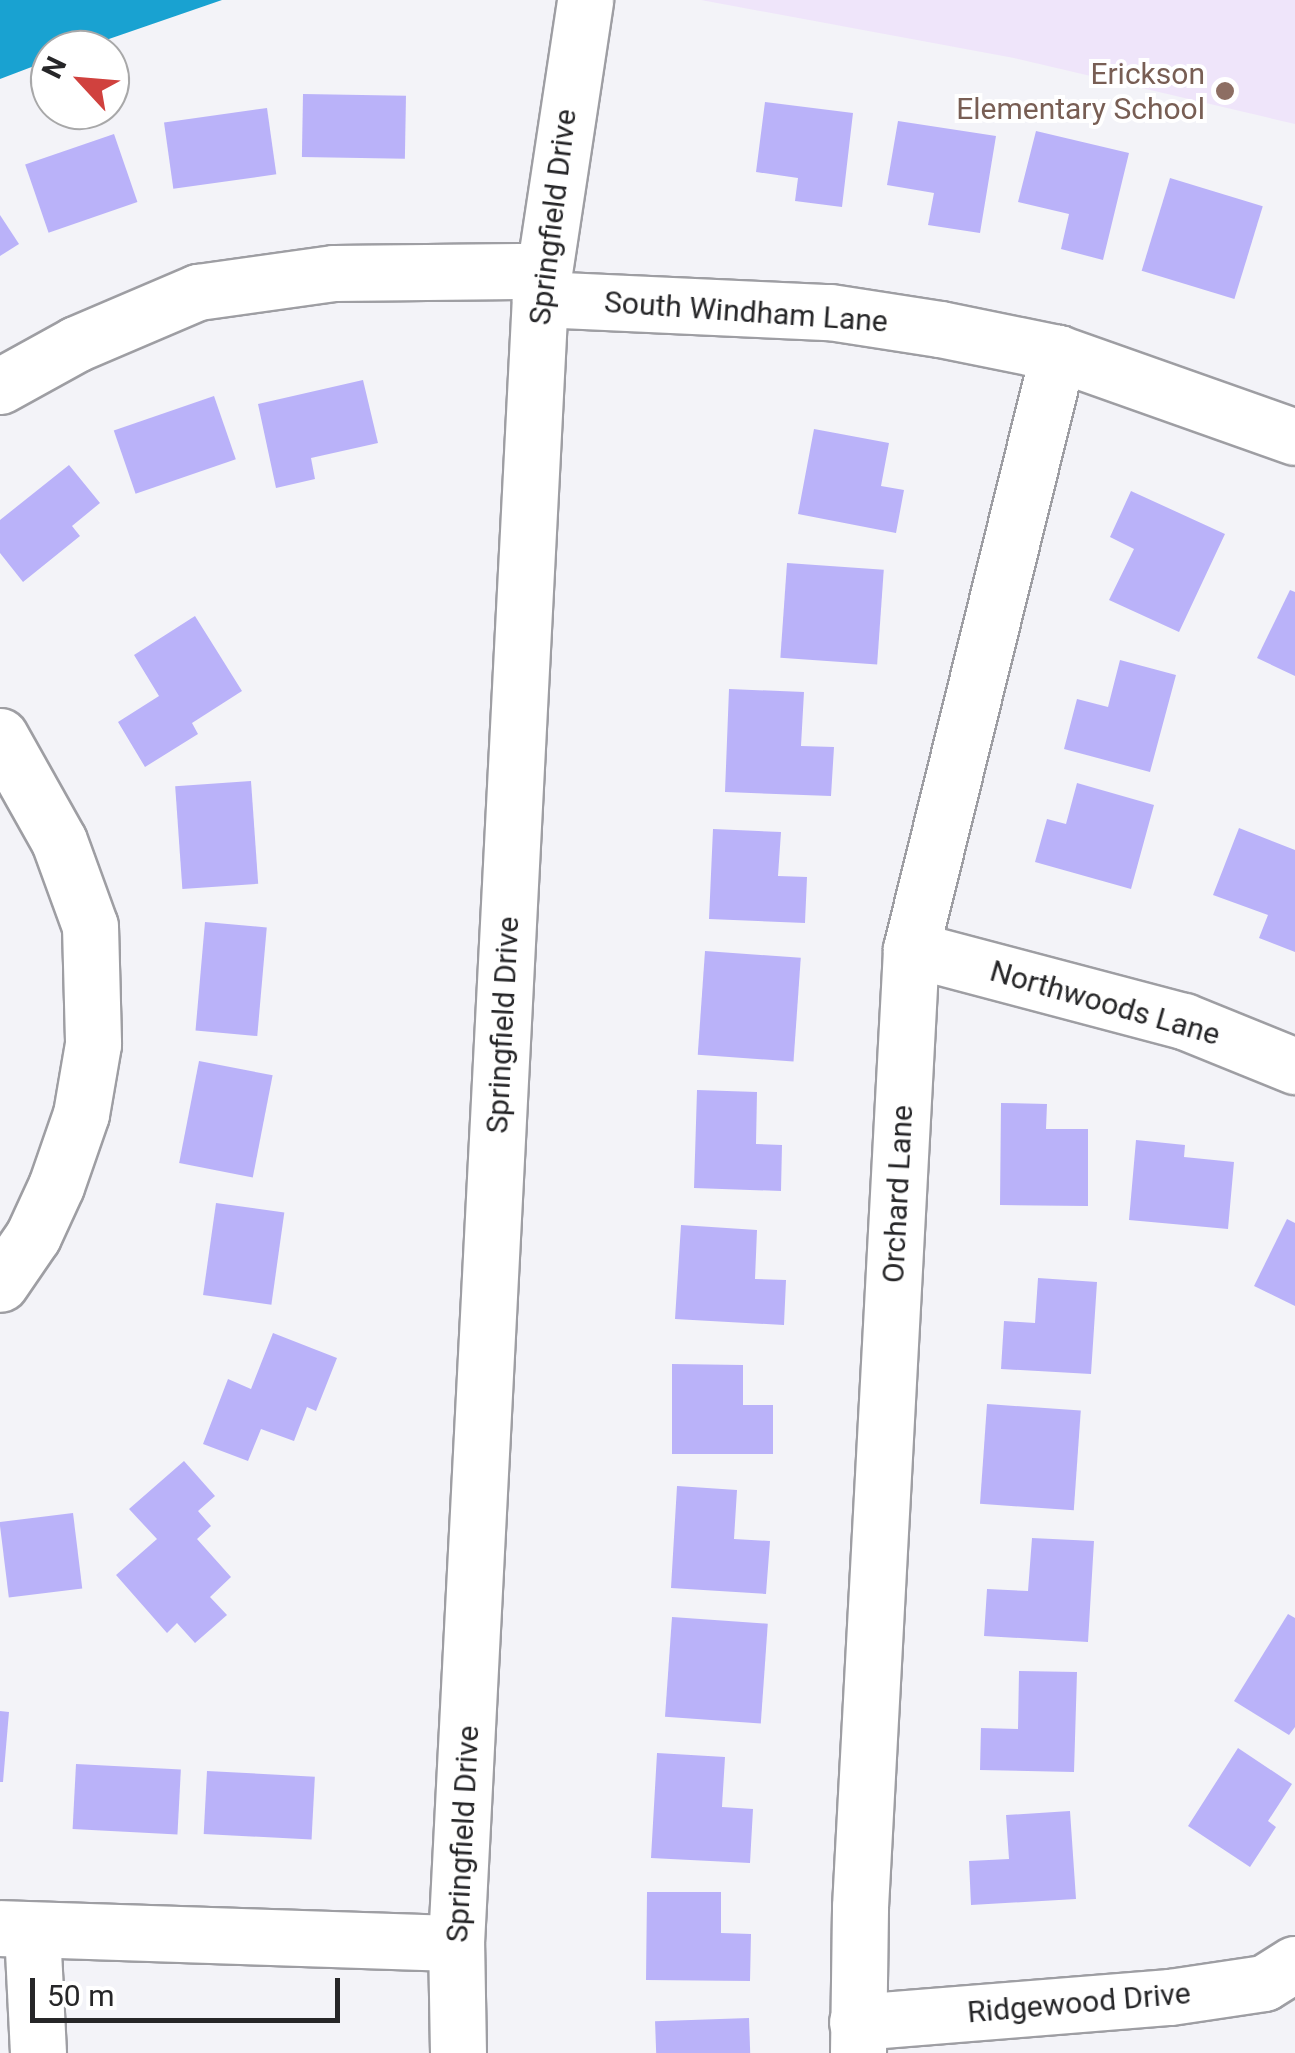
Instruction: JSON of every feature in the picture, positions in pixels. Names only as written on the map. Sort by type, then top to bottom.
[{"type":"street","name":"Springfield Drive","points":[[458,2053],[456,1944],[541,285],[585,0]]},
{"type":"street","name":"South Windham Lane","points":[[0,386],[76,344],[198,292],[334,272],[541,285],[830,312],[1058,353],[1295,437]]},
{"type":"street","name":"Orchard Lane","points":[[858,2038],[911,948],[1058,353]]},
{"type":"street","points":[[0,736],[59,841],[90,926],[93,1044],[81,1114],[56,1186],[0,1284]]},
{"type":"street","name":"Northwoods Lane","points":[[911,948],[1184,1021],[1295,1066]]},
{"type":"street","points":[[38,2053],[16,1929],[456,1944]]},
{"type":"street","name":"Ridgewood Drive","points":[[858,2038],[1264,1983],[1295,1964]]},
{"type":"shaded area","name":"Erickson Elementary School","points":[[701,0],[1295,0],[1295,124],[1014,58]]},
{"type":"water","points":[[0,0],[222,0],[130,32],[30,30],[30,68],[0,79]]},
{"type":"building","points":[[303,94],[406,96],[405,159],[302,157]]},
{"type":"building","points":[[765,102],[853,113],[842,207],[795,201],[798,178],[756,172]]},
{"type":"building","points":[[267,108],[276,174],[173,189],[164,122]]},
{"type":"building","points":[[898,121],[996,136],[980,233],[928,225],[934,193],[887,185]]},
{"type":"building","points":[[1036,131],[1129,153],[1103,260],[1061,249],[1069,214],[1018,202]]},
{"type":"building","points":[[114,134],[137,202],[49,233],[25,165]]},
{"type":"building","points":[[1170,178],[1263,206],[1234,299],[1142,271]]},
{"type":"building","points":[[0,215],[19,244],[0,256]]},
{"type":"building","points":[[363,380],[378,443],[311,458],[315,479],[276,488],[258,404]]},
{"type":"building","points":[[214,396],[236,459],[136,494],[114,431]]},
{"type":"building","points":[[814,429],[889,443],[881,486],[904,490],[896,533],[798,514]]},
{"type":"building","points":[[69,465],[100,503],[72,526],[80,536],[23,582],[0,553],[0,520]]},
{"type":"building","points":[[1131,491],[1225,534],[1179,632],[1109,600],[1134,549],[1110,537]]},
{"type":"building","points":[[787,563],[884,570],[877,665],[780,658]]},
{"type":"building","points":[[1290,590],[1295,592],[1295,676],[1257,658]]},
{"type":"building","points":[[195,616],[242,691],[192,723],[198,734],[145,767],[118,722],[159,696],[134,655]]},
{"type":"building","points":[[1120,660],[1176,675],[1150,772],[1064,749],[1077,699],[1108,707]]},
{"type":"building","points":[[729,689],[804,692],[801,746],[834,747],[831,796],[725,792]]},
{"type":"building","points":[[251,781],[258,884],[182,889],[175,786]]},
{"type":"building","points":[[1077,783],[1154,805],[1131,889],[1035,862],[1047,819],[1066,824]]},
{"type":"building","points":[[1239,828],[1295,850],[1295,952],[1259,938],[1268,915],[1213,895]]},
{"type":"building","points":[[713,829],[781,832],[778,876],[807,877],[805,923],[709,919]]},
{"type":"building","points":[[205,922],[267,927],[257,1036],[196,1031]]},
{"type":"building","points":[[705,951],[801,958],[794,1061],[698,1055]]},
{"type":"building","points":[[199,1061],[273,1075],[253,1177],[179,1163]]},
{"type":"building","points":[[697,1090],[757,1092],[756,1144],[782,1145],[781,1191],[694,1188]]},
{"type":"building","points":[[1001,1103],[1047,1104],[1046,1129],[1088,1129],[1088,1206],[1000,1205]]},
{"type":"building","points":[[1136,1140],[1185,1145],[1184,1157],[1234,1162],[1228,1229],[1129,1220]]},
{"type":"building","points":[[216,1203],[284,1213],[271,1305],[203,1295]]},
{"type":"building","points":[[1287,1219],[1295,1223],[1295,1306],[1254,1286]]},
{"type":"building","points":[[681,1225],[757,1230],[755,1279],[786,1280],[784,1325],[675,1319]]},
{"type":"building","points":[[1038,1278],[1097,1282],[1091,1374],[1001,1369],[1004,1321],[1035,1323]]},
{"type":"building","points":[[273,1333],[337,1358],[316,1411],[307,1407],[294,1441],[261,1429],[248,1461],[203,1444],[228,1379],[251,1389]]},
{"type":"building","points":[[672,1364],[743,1365],[743,1405],[773,1405],[773,1454],[672,1454]]},
{"type":"building","points":[[987,1404],[1081,1411],[1074,1510],[980,1504]]},
{"type":"building","points":[[184,1461],[215,1496],[198,1511],[211,1526],[197,1539],[231,1577],[210,1597],[227,1615],[195,1643],[177,1623],[167,1633],[116,1575],[157,1539],[129,1509]]},
{"type":"building","points":[[677,1486],[737,1490],[734,1539],[770,1541],[766,1594],[671,1588]]},
{"type":"building","points":[[73,1513],[82,1588],[9,1597],[0,1522]]},
{"type":"building","points":[[1032,1538],[1094,1541],[1088,1642],[984,1636],[987,1589],[1028,1591]]},
{"type":"building","points":[[1288,1614],[1295,1618],[1295,1727],[1289,1735],[1234,1701]]},
{"type":"building","points":[[672,1617],[768,1624],[761,1723],[665,1717]]},
{"type":"building","points":[[1019,1671],[1077,1672],[1074,1772],[980,1770],[981,1728],[1018,1729]]},
{"type":"building","points":[[0,1711],[9,1712],[3,1782],[0,1782]]},
{"type":"building","points":[[1238,1748],[1292,1784],[1268,1821],[1276,1827],[1250,1867],[1188,1826]]},
{"type":"building","points":[[657,1753],[725,1757],[722,1807],[753,1809],[750,1863],[651,1858]]},
{"type":"building","points":[[76,1764],[181,1769],[177,1834],[73,1829]]},
{"type":"building","points":[[207,1771],[315,1777],[312,1840],[204,1834]]},
{"type":"building","points":[[1070,1811],[1076,1899],[971,1905],[969,1861],[1009,1859],[1006,1815]]},
{"type":"building","points":[[647,1892],[721,1892],[721,1933],[751,1934],[750,1981],[646,1980]]},
{"type":"building","points":[[749,2018],[750,2053],[656,2053],[655,2021]]},
{"type":"place","name":"Erickson Elementary School","points":[[1225,91]]}]
